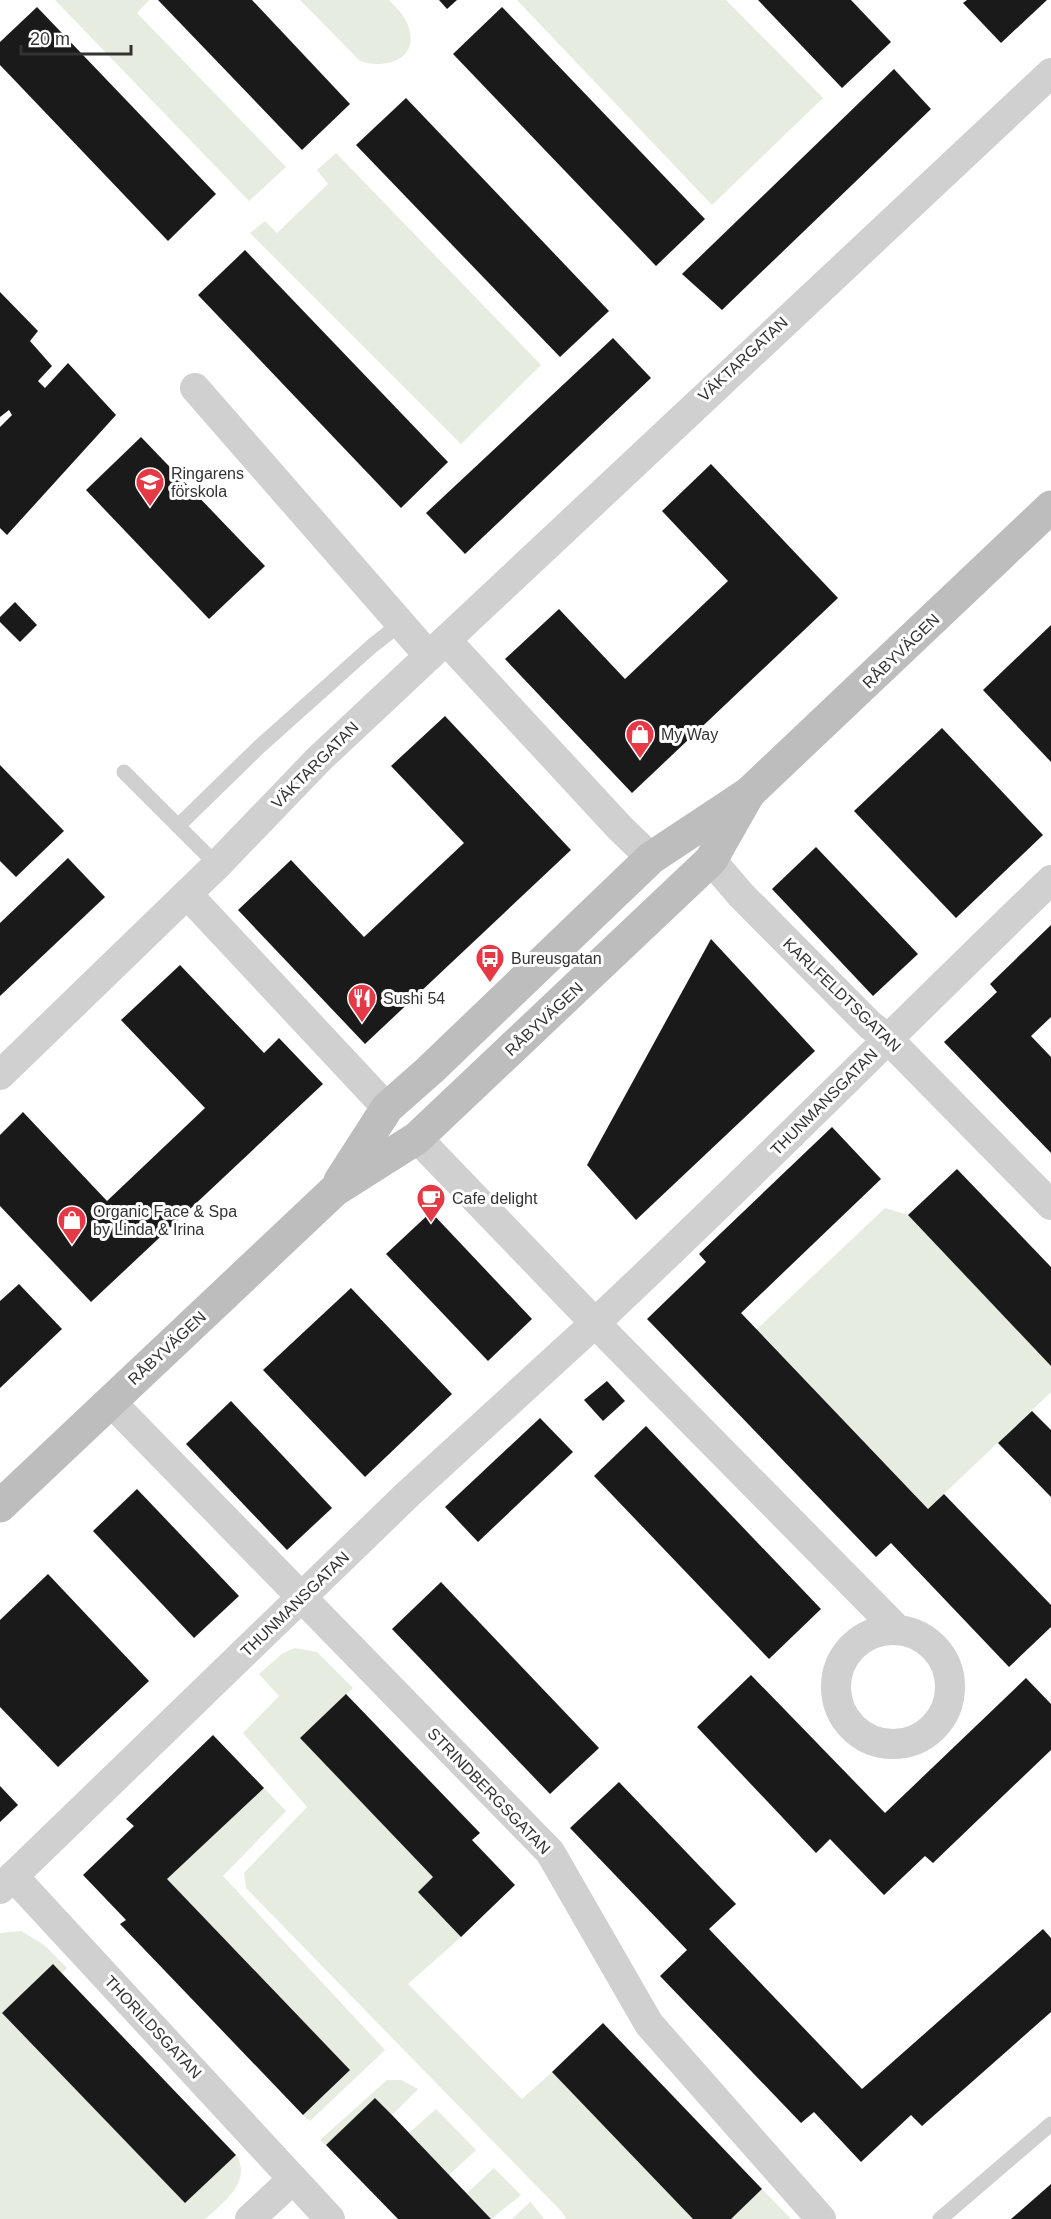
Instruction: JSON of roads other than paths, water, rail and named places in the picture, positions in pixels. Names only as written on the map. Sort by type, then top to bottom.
[{"type":"main road","name":"RÅBYVÄGEN","points":[[335,1190],[387,1108],[430,1070],[651,858],[749,793],[1051,507]]},
{"type":"main road","name":"RÅBYVÄGEN","points":[[0,1506],[335,1190],[417,1138],[711,860],[749,793]]},
{"type":"street","name":"VÄKTARGATAN","points":[[0,1075],[217,865],[318,760],[1048,82]]},
{"type":"street","points":[[195,388],[405,628],[438,648],[651,858]]},
{"type":"street","name":"KARLFELDTSGATAN","points":[[711,860],[741,895],[845,1001],[887,1038],[1051,1205]]},
{"type":"street","name":"THUNMANSGATAN","points":[[7,1882],[408,1494],[734,1192],[887,1038],[1051,880]]},
{"type":"street","points":[[187,894],[387,1108]]},
{"type":"street","points":[[417,1138],[595,1323],[898,1630]]},
{"type":"street","name":"STRINDBERGSGATAN","points":[[110,1401],[550,1852],[649,2024],[821,2219]]},
{"type":"street","name":"THORILDSGATAN","points":[[7,1882],[330,2219]]},
{"type":"street","points":[[250,2219],[293,2179]]},
{"type":"lane","points":[[178,826],[259,747],[372,646],[391,631],[405,628]]},
{"type":"lane","points":[[124,772],[217,865]]},
{"type":"lane","points":[[940,2219],[1051,2124]]},
{"type":"place","name":"Ringarens förskola","points":[[150,508]]},
{"type":"place","name":"My Way","points":[[640,760]]},
{"type":"place","name":"Bureusgatan","points":[[490,984]]},
{"type":"place","name":"Sushi 54","points":[[362,1024]]},
{"type":"place","name":"Cafe delight","points":[[431,1224]]},
{"type":"place","name":"Organic Face & Spa by Linda & Irina","points":[[72,1246]]}]
